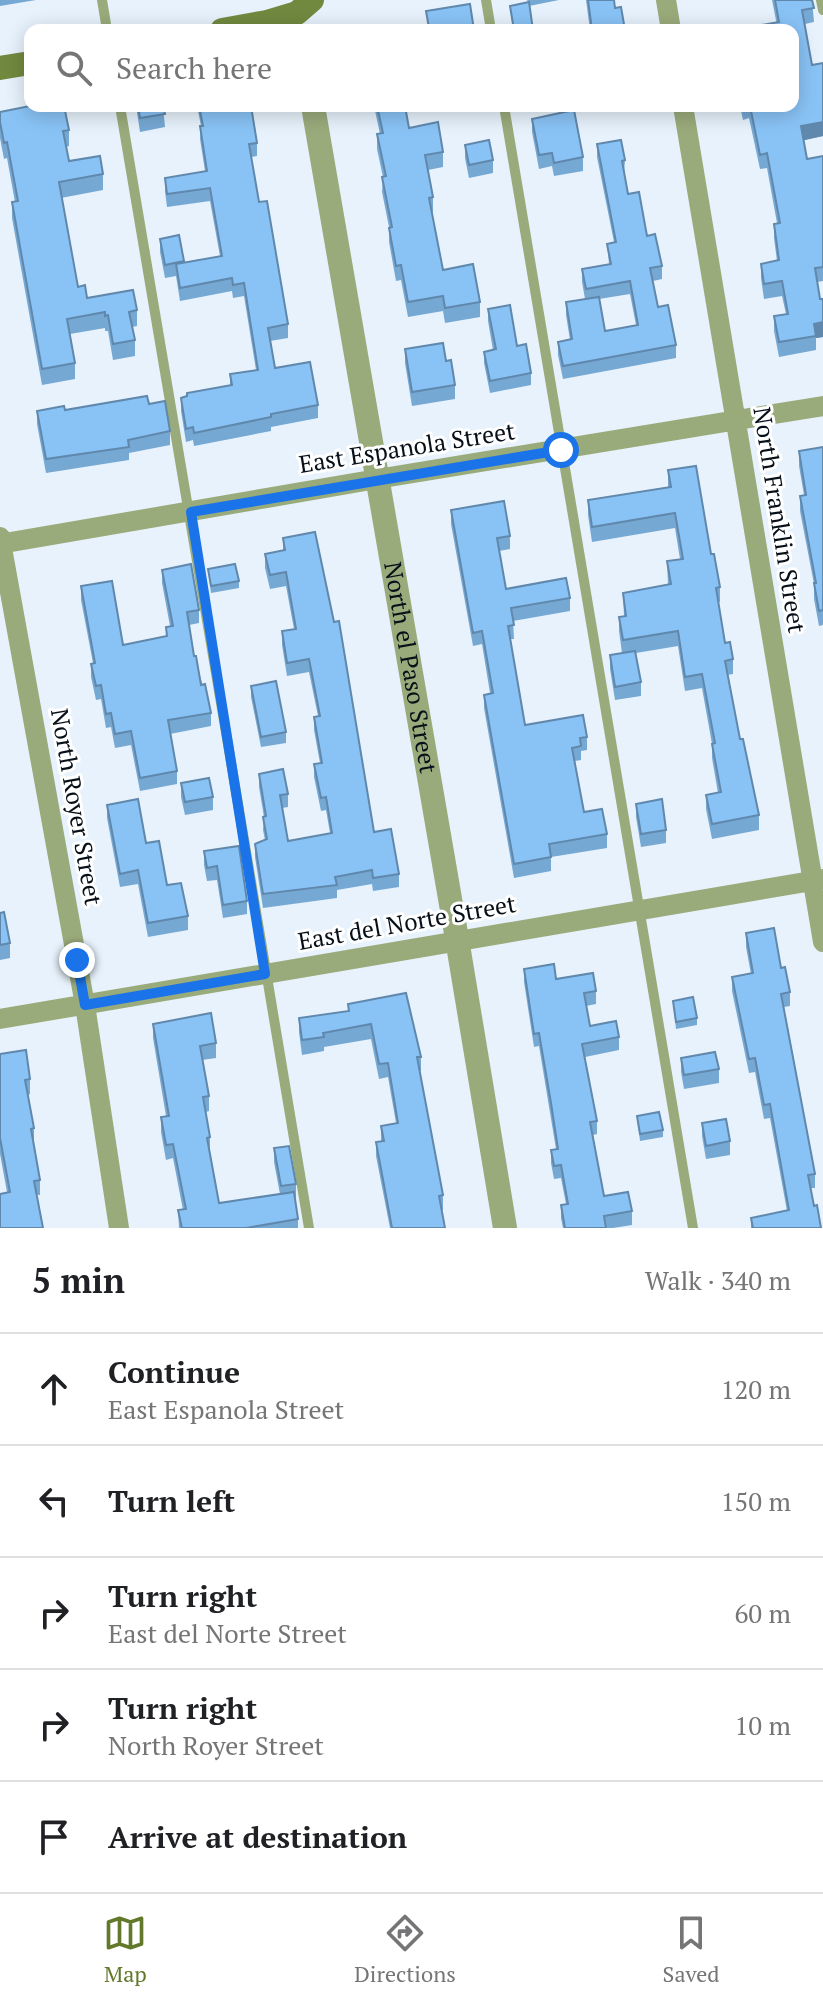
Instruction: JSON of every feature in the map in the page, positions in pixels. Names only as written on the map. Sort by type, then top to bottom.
[{"type":"main road","points":[[247,24],[301,11]]},
{"type":"main road","points":[[0,68],[24,64]]},
{"type":"street","points":[[666,0],[670,24]]},
{"type":"street","name":"North el Paso Street","points":[[314,112],[505,1228]]},
{"type":"street","name":"North Franklin Street","points":[[684,112],[818,880],[823,942]]},
{"type":"street","name":"East Espanola Street","points":[[0,542],[823,406]]},
{"type":"street","name":"North Royer Street","points":[[0,542],[85,1005],[119,1228]]},
{"type":"street","name":"East del Norte Street","points":[[0,1019],[818,880]]},
{"type":"lane","points":[[102,0],[106,24]]},
{"type":"lane","points":[[486,0],[490,24]]},
{"type":"lane","points":[[821,0],[823,10]]},
{"type":"lane","points":[[121,112],[191,512],[309,1228]]},
{"type":"lane","points":[[505,112],[693,1228]]},
{"type":"building","points":[[588,0],[614,0],[615,8],[621,7],[624,24],[591,24]]},
{"type":"building","points":[[775,0],[812,0],[814,8],[802,10],[812,65],[823,63],[823,122],[801,126],[807,159],[823,156],[823,267],[815,268],[820,299],[823,299],[823,322],[814,324],[816,336],[779,342],[774,316],[788,314],[782,281],[764,284],[761,264],[779,260],[774,224],[780,223],[767,153],[760,155],[751,112],[799,112],[799,24],[768,24],[779,22]]},
{"type":"building","points":[[529,2],[532,24],[513,24],[510,6]]},
{"type":"building","points":[[470,4],[473,24],[428,24],[426,11]]},
{"type":"building","points":[[24,107],[24,112],[65,112],[69,130],[63,131],[69,161],[100,156],[103,174],[59,182],[78,287],[85,285],[87,298],[133,290],[137,310],[129,312],[135,340],[113,344],[105,312],[67,319],[75,363],[42,369],[12,202],[18,201],[0,112]]},
{"type":"building","points":[[139,112],[165,114],[140,118]]},
{"type":"building","points":[[200,112],[252,112],[257,143],[249,144],[259,202],[267,201],[288,324],[268,328],[275,368],[310,362],[318,405],[194,433],[193,427],[186,429],[181,398],[187,393],[232,385],[230,374],[258,370],[244,283],[233,285],[232,278],[180,288],[176,264],[222,256],[210,188],[167,194],[165,178],[207,171],[200,126],[203,126]]},
{"type":"building","points":[[378,112],[406,112],[409,128],[438,122],[443,152],[425,155],[433,197],[429,198],[443,270],[473,264],[480,302],[445,308],[443,296],[408,302],[401,265],[396,266],[389,228],[392,227],[382,177],[386,176],[377,134],[383,133]]},
{"type":"building","points":[[574,112],[583,157],[554,163],[552,153],[539,155],[532,119]]},
{"type":"building","points":[[489,140],[493,160],[469,165],[465,145]]},
{"type":"building","points":[[621,140],[628,194],[639,192],[647,236],[655,234],[662,266],[650,268],[658,307],[668,305],[676,345],[563,366],[558,342],[572,339],[566,302],[599,297],[605,331],[638,325],[630,281],[586,289],[582,269],[611,264],[607,244],[616,242],[597,144]]},
{"type":"building","points":[[179,235],[184,261],[165,265],[160,239]]},
{"type":"building","points":[[510,305],[517,346],[526,344],[531,373],[490,381],[484,352],[496,349],[488,309]]},
{"type":"building","points":[[443,343],[446,361],[451,360],[455,385],[412,392],[405,349]]},
{"type":"building","points":[[147,396],[149,404],[165,401],[170,431],[128,440],[129,447],[46,459],[37,411],[64,406],[65,410]]},
{"type":"building","points":[[823,447],[823,610],[819,611],[800,496],[806,495],[799,451]]},
{"type":"building","points":[[696,466],[711,554],[714,554],[720,587],[716,588],[725,643],[730,642],[733,659],[725,661],[759,815],[712,824],[706,795],[721,792],[702,674],[685,677],[678,631],[623,640],[619,617],[626,616],[623,593],[671,584],[667,561],[683,559],[675,513],[592,527],[588,500],[671,487],[668,470]]},
{"type":"building","points":[[504,501],[510,536],[497,538],[506,589],[566,578],[570,598],[511,608],[514,625],[508,626],[525,725],[583,715],[587,737],[580,738],[581,746],[572,748],[584,812],[602,809],[607,834],[549,844],[551,857],[514,864],[484,695],[493,693],[482,631],[473,633],[451,510]]},
{"type":"building","points":[[315,532],[334,622],[339,621],[374,832],[391,829],[399,874],[373,878],[372,870],[335,877],[337,885],[263,894],[255,844],[267,839],[259,774],[283,769],[288,794],[280,795],[288,841],[332,833],[326,797],[321,798],[314,764],[322,763],[314,717],[320,716],[309,659],[287,663],[282,631],[296,629],[286,572],[270,575],[265,554],[285,550],[283,538]]},
{"type":"building","points":[[191,564],[199,610],[187,612],[194,656],[201,685],[205,684],[211,713],[168,720],[177,771],[140,778],[131,731],[115,734],[111,713],[106,714],[101,685],[96,686],[91,664],[95,663],[81,586],[112,581],[123,645],[167,636],[166,627],[173,626],[162,570]]},
{"type":"building","points":[[235,564],[239,581],[211,586],[208,569]]},
{"type":"building","points":[[635,651],[641,682],[615,687],[610,655]]},
{"type":"building","points":[[276,681],[286,732],[261,737],[251,686]]},
{"type":"building","points":[[209,778],[213,797],[185,802],[181,783]]},
{"type":"building","points":[[138,799],[146,843],[159,841],[167,885],[181,883],[188,916],[148,923],[138,870],[120,874],[107,805]]},
{"type":"building","points":[[662,799],[666,830],[641,834],[636,804]]},
{"type":"building","points":[[239,846],[247,901],[223,905],[217,866],[207,868],[204,851]]},
{"type":"building","points":[[4,912],[10,943],[0,945],[0,913]]},
{"type":"building","points":[[774,928],[781,968],[785,967],[790,992],[781,994],[815,1174],[808,1175],[821,1228],[753,1228],[751,1218],[789,1210],[770,1104],[764,1105],[755,1058],[749,1059],[732,977],[753,973],[746,933]]},
{"type":"building","points":[[554,964],[556,979],[593,973],[596,991],[584,993],[590,1026],[616,1021],[619,1037],[582,1044],[597,1121],[590,1122],[604,1196],[628,1192],[632,1211],[604,1216],[606,1228],[565,1228],[561,1205],[568,1204],[561,1165],[554,1166],[551,1150],[558,1149],[539,1033],[534,1034],[524,969]]},
{"type":"building","points":[[406,993],[421,1057],[417,1057],[443,1195],[439,1196],[445,1228],[392,1228],[376,1142],[384,1141],[381,1126],[398,1123],[388,1063],[379,1064],[371,1024],[302,1040],[299,1018],[349,1011],[348,1004]]},
{"type":"building","points":[[693,997],[697,1018],[676,1022],[673,1001]]},
{"type":"building","points":[[211,1013],[216,1043],[200,1046],[209,1096],[203,1097],[210,1137],[207,1138],[219,1203],[294,1192],[298,1219],[246,1228],[182,1228],[178,1210],[186,1209],[173,1144],[166,1145],[161,1117],[169,1116],[153,1024]]},
{"type":"building","points":[[26,1050],[30,1079],[25,1080],[40,1180],[34,1181],[43,1228],[0,1228],[0,1194],[10,1192],[0,1138],[0,1054]]},
{"type":"building","points":[[715,1052],[719,1069],[684,1075],[681,1058]]},
{"type":"building","points":[[659,1112],[663,1130],[640,1134],[637,1116]]},
{"type":"building","points":[[726,1119],[730,1141],[706,1146],[702,1123]]},
{"type":"building","points":[[289,1146],[296,1184],[281,1186],[274,1148]]},
{"type":"route","points":[[77,960],[85,1005],[265,974],[191,512],[561,450]]}]
